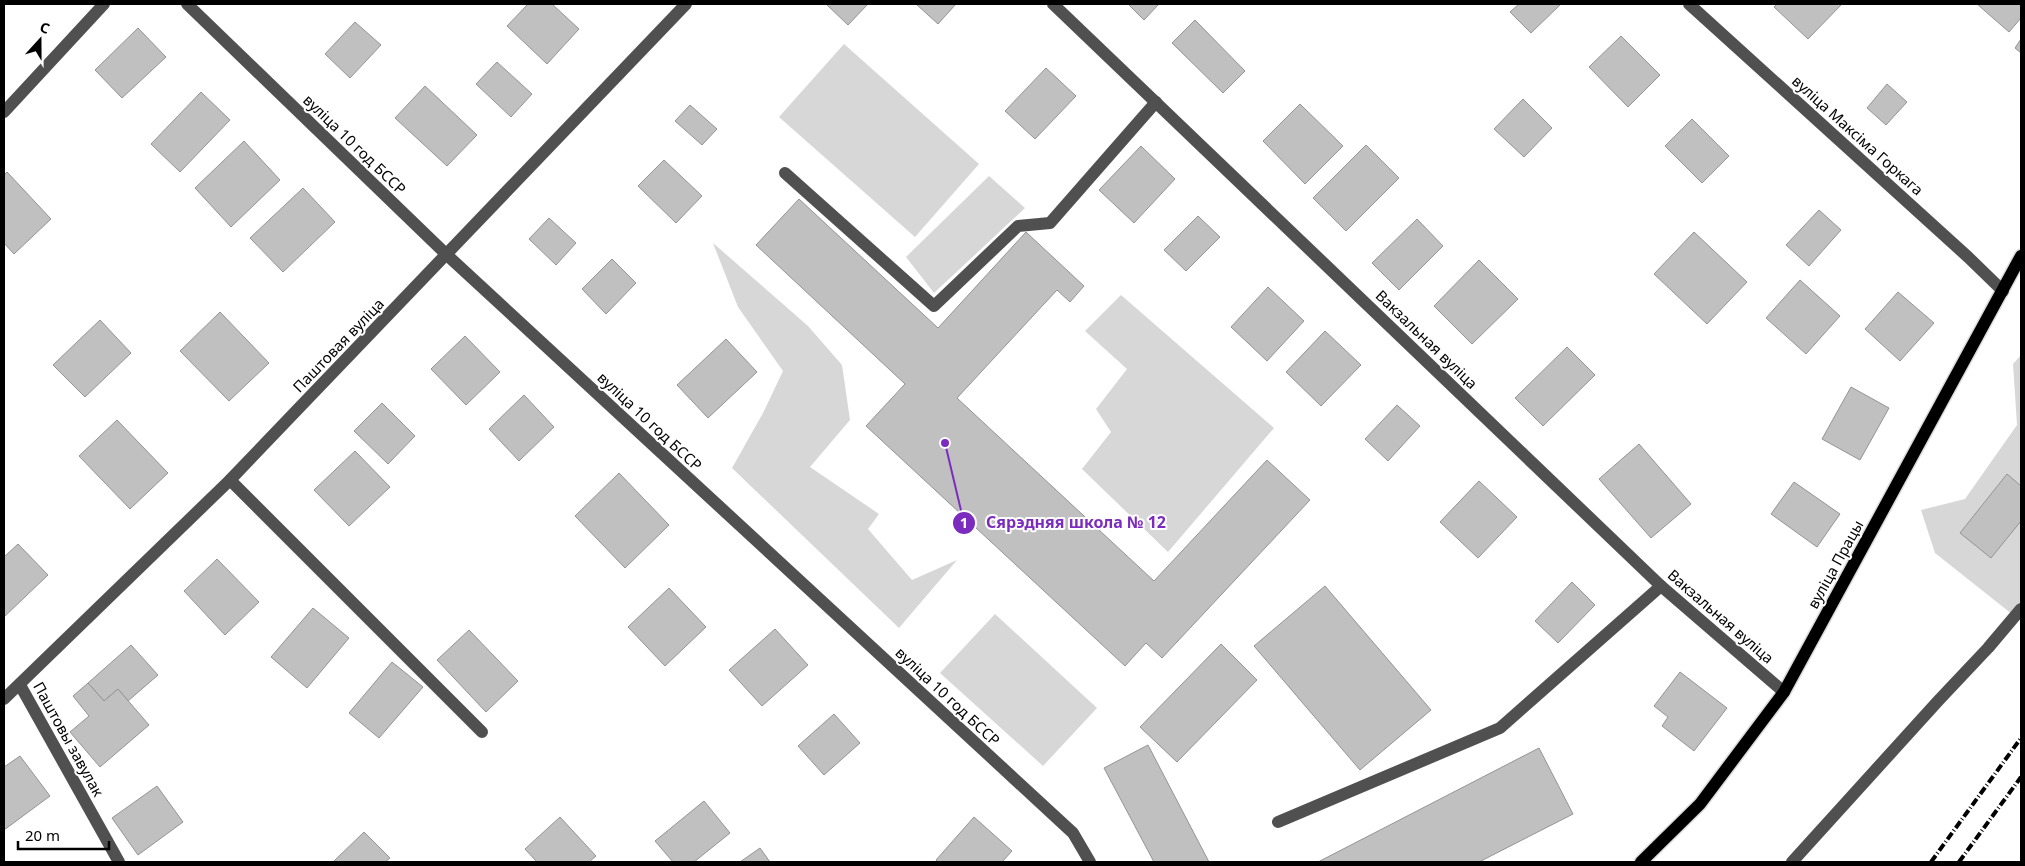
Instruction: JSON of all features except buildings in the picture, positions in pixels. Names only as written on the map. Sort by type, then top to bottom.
[{"type":"main road","name":"вуліца Працы","points":[[1641,862],[1700,804],[1784,692],[2021,256]]},
{"type":"street","points":[[4,112],[104,4]]},
{"type":"street","name":"вуліца 10 год БССР","points":[[187,4],[447,255],[1073,833],[1090,862]]},
{"type":"street","name":"Паштовая вуліца","points":[[4,699],[230,480],[686,4]]},
{"type":"street","name":"Вакзальная вуліца","points":[[1053,4],[1660,586],[1784,692]]},
{"type":"street","name":"вуліца Максіма Горкага","points":[[1689,4],[2003,291]]},
{"type":"street","points":[[786,173],[934,306],[1018,226],[1050,223],[1156,102]]},
{"type":"street","points":[[230,480],[482,732]]},
{"type":"street","points":[[1278,822],[1500,728],[1660,586]]},
{"type":"street","points":[[1792,862],[1988,648],[2021,609]]},
{"type":"street","name":"Паштовы завулак","points":[[20,684],[119,862]]},
{"type":"shaded area","points":[[844,44],[979,164],[915,237],[779,117]]},
{"type":"shaded area","points":[[989,176],[1025,208],[934,293],[906,257]]},
{"type":"shaded area","points":[[713,243],[808,326],[842,365],[850,420],[810,467],[879,514],[868,529],[912,580],[957,560],[899,628],[732,468],[763,413],[783,371],[738,307]]},
{"type":"shaded area","points":[[1121,295],[1274,428],[1168,552],[1082,469],[1111,432],[1096,409],[1127,369],[1085,331]]},
{"type":"shaded area","points":[[2021,355],[2021,612],[2017,618],[1935,553],[1921,510],[1965,499],[2017,425],[2013,364]]},
{"type":"shaded area","points":[[995,614],[1097,708],[1043,766],[940,673]]},
{"type":"railway","points":[[1931,862],[2021,738]]},
{"type":"railway","points":[[1959,862],[2021,777]]},
{"type":"place","name":"Сярэдняя школа № 12","points":[[945,443]]}]
